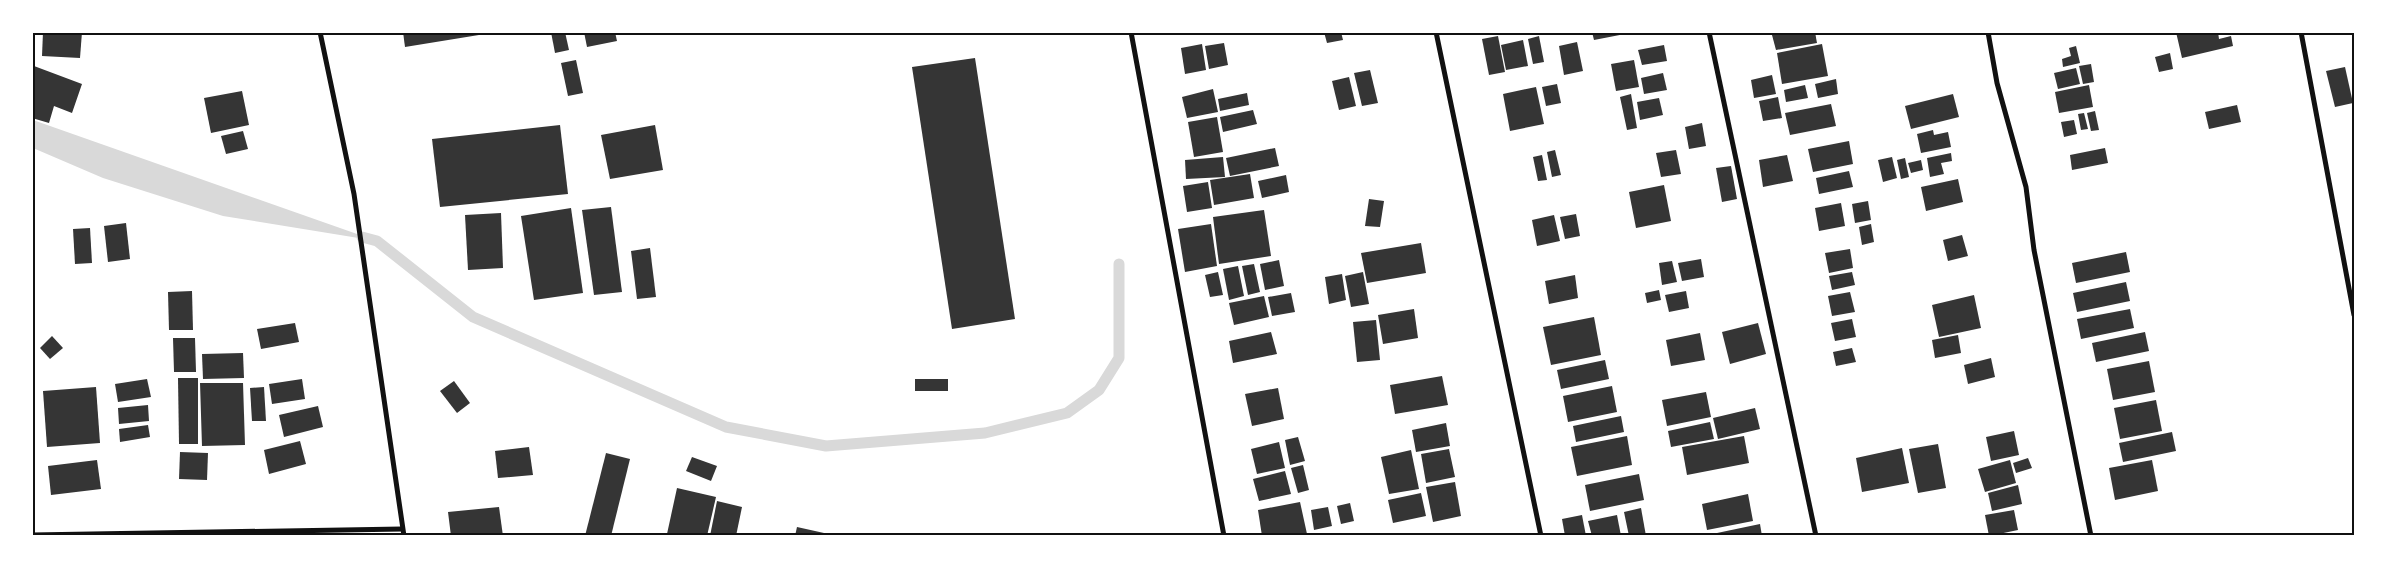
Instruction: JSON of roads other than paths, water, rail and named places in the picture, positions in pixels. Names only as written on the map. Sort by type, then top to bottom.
[{"type":"street","points":[[320,32],[354,194],[404,536]]},
{"type":"street","points":[[1130,32],[1224,536]]},
{"type":"street","points":[[1436,32],[1541,536]]},
{"type":"street","points":[[1709,32],[1816,536]]},
{"type":"street","points":[[1988,32],[1997,83],[2026,187],[2034,250],[2091,536]]},
{"type":"street","points":[[2301,32],[2354,315]]},
{"type":"street","points":[[32,535],[402,529]]},
{"type":"waterway","points":[[362,237],[377,241],[473,317],[726,427],[826,446],[985,433],[1067,413],[1099,390],[1119,358],[1119,264]]}]
